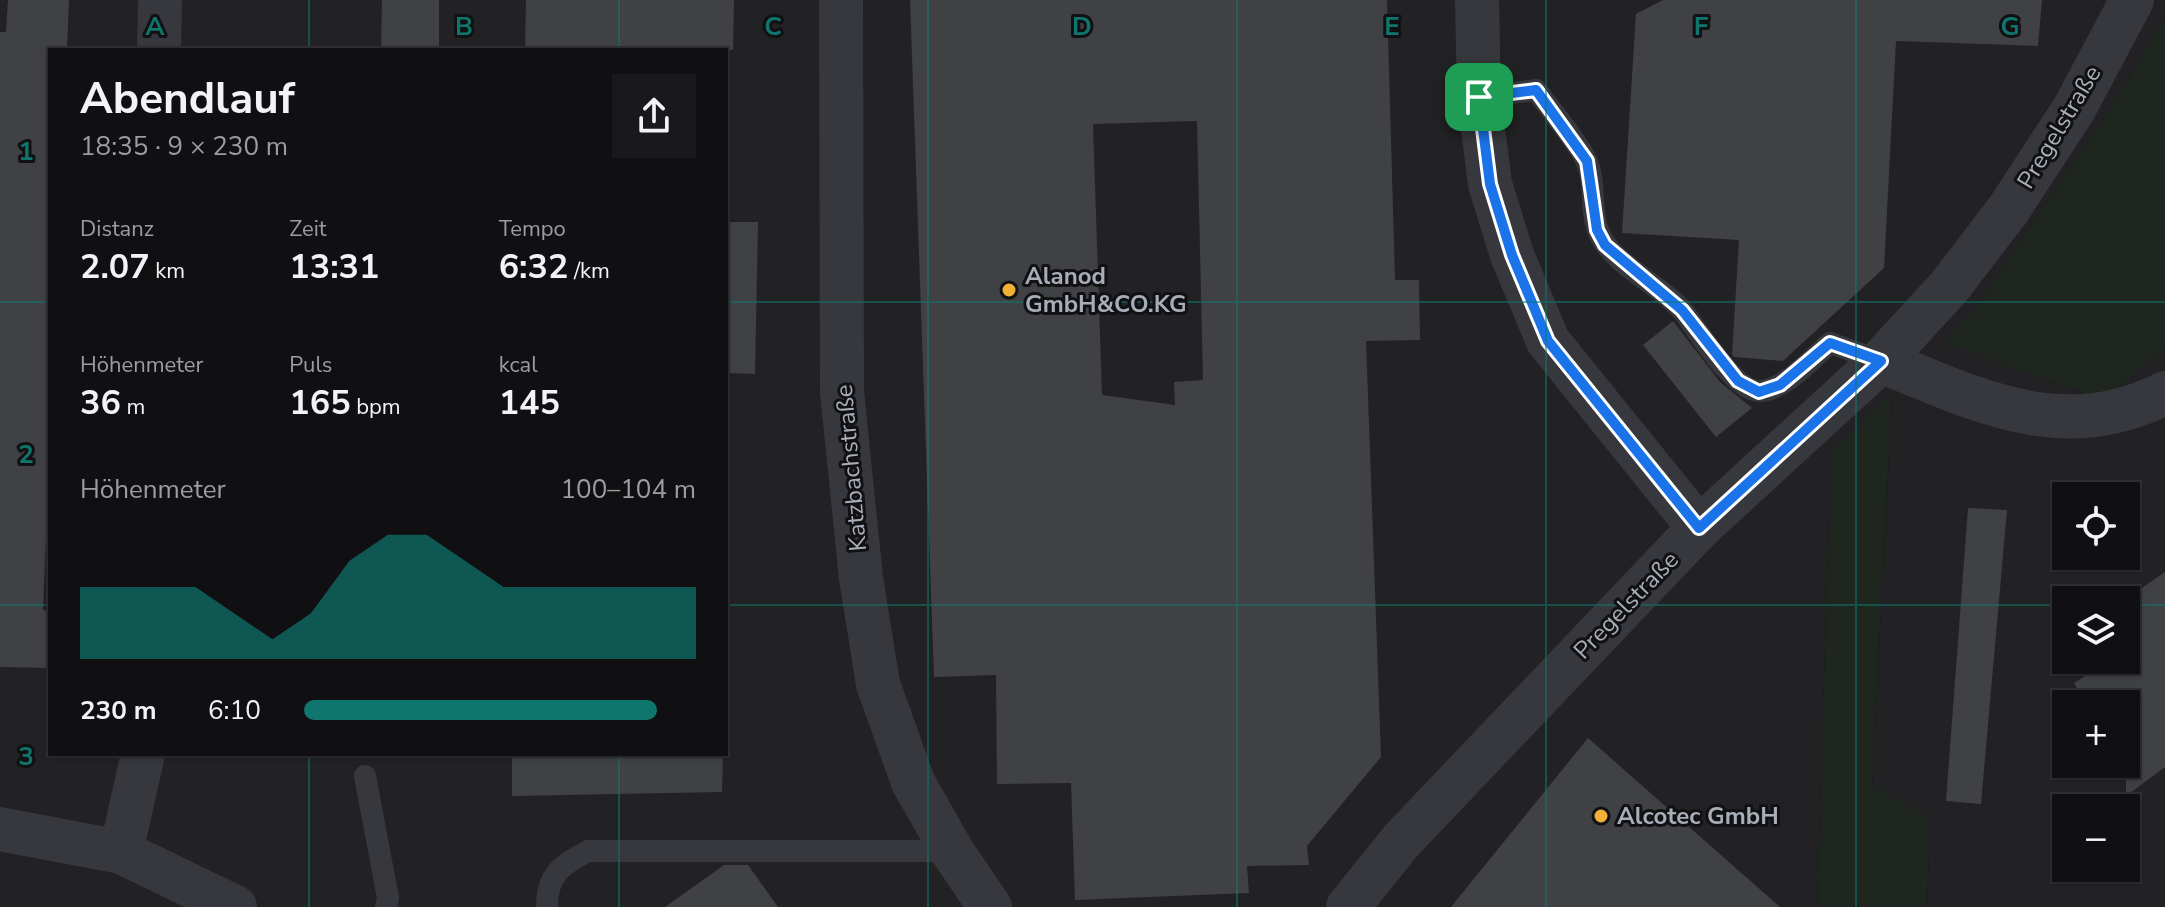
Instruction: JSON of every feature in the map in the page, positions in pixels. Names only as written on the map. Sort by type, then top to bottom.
[{"type":"street","points":[[159,48],[160,0]]},
{"type":"street","name":"Katzbachstraße","points":[[841,0],[842,392],[861,578],[878,684],[913,782],[952,851],[990,907]]},
{"type":"street","points":[[1477,0],[1479,97],[1490,184],[1512,255],[1548,341],[1699,528]]},
{"type":"street","name":"Pregelstraße","points":[[1348,907],[1401,841],[1699,528],[1881,361],[1949,287],[2008,210],[2074,109],[2132,0]]},
{"type":"street","points":[[1881,361],[1983,402],[2020,413],[2067,417],[2102,415],[2141,405],[2165,393]]},
{"type":"street","points":[[121,852],[143,756]]},
{"type":"street","points":[[0,829],[121,852],[235,907]]},
{"type":"lane","points":[[1479,97],[1536,90],[1587,161],[1597,230],[1605,245],[1682,310],[1724,366],[1750,389],[1759,392],[1780,385],[1830,343],[1881,361]]},
{"type":"lane","points":[[365,776],[388,898],[386,907]]},
{"type":"lane","points":[[547,907],[547,887],[564,863],[588,851],[952,851]]},
{"type":"shaded area","points":[[0,0],[2165,0],[2165,16],[2106,116],[1972,312],[1945,343],[2103,400],[2165,350],[2165,907],[1927,907],[1930,817],[1872,787],[1892,395],[1831,453],[1817,907],[0,907]]},
{"type":"shaded area","points":[[2165,16],[2165,350],[2103,400],[1944,343],[1972,312],[2106,116]]},
{"type":"shaded area","points":[[1892,393],[1872,786],[1930,817],[1927,907],[1817,907],[1831,452]]},
{"type":"building","points":[[8,0],[69,0],[67,48],[48,48],[48,489],[43,610],[48,611],[48,668],[0,667],[0,32],[6,32]]},
{"type":"building","points":[[382,0],[439,0],[439,48],[381,48]]},
{"type":"building","points":[[526,0],[734,0],[733,50],[525,48]]},
{"type":"building","points":[[910,0],[1387,0],[1395,280],[1419,280],[1420,340],[1366,341],[1381,757],[1307,846],[1309,865],[1247,866],[1249,893],[1075,900],[1071,783],[997,784],[996,675],[934,677]],"holes":[[[1197,121],[1203,380],[1174,382],[1175,405],[1102,395],[1093,124]]]},
{"type":"building","points":[[1663,0],[2042,0],[2038,46],[1896,41],[1884,268],[1783,361],[1734,357],[1732,354],[1739,240],[1622,233],[1636,14]]},
{"type":"building","points":[[728,222],[758,222],[755,374],[728,373]]},
{"type":"building","points":[[1673,321],[1720,382],[1752,408],[1716,437],[1643,345]]},
{"type":"building","points":[[1968,508],[2007,510],[1981,804],[1946,801]]},
{"type":"building","points":[[2165,572],[2165,767],[2126,794],[2126,778],[2140,778],[2140,690],[2078,690],[2074,683],[2088,674],[2140,674],[2140,589]]},
{"type":"building","name":"Alcotec GmbH","points":[[1588,738],[1780,907],[1451,907]]},
{"type":"building","points":[[512,756],[723,756],[722,792],[512,796]]},
{"type":"building","points":[[724,865],[748,865],[778,907],[665,907]]},
{"type":"place","name":"Alanod GmbH&CO.KG","points":[[1009,290]]},
{"type":"place","name":"Alcotec GmbH","points":[[1601,816]]},
{"type":"route","points":[[1536,90],[1587,161],[1597,230],[1605,245],[1682,310],[1724,366],[1750,389],[1759,392],[1780,385],[1830,343],[1881,361],[1699,528],[1548,341],[1512,255],[1490,184],[1479,97],[1536,90]]}]
